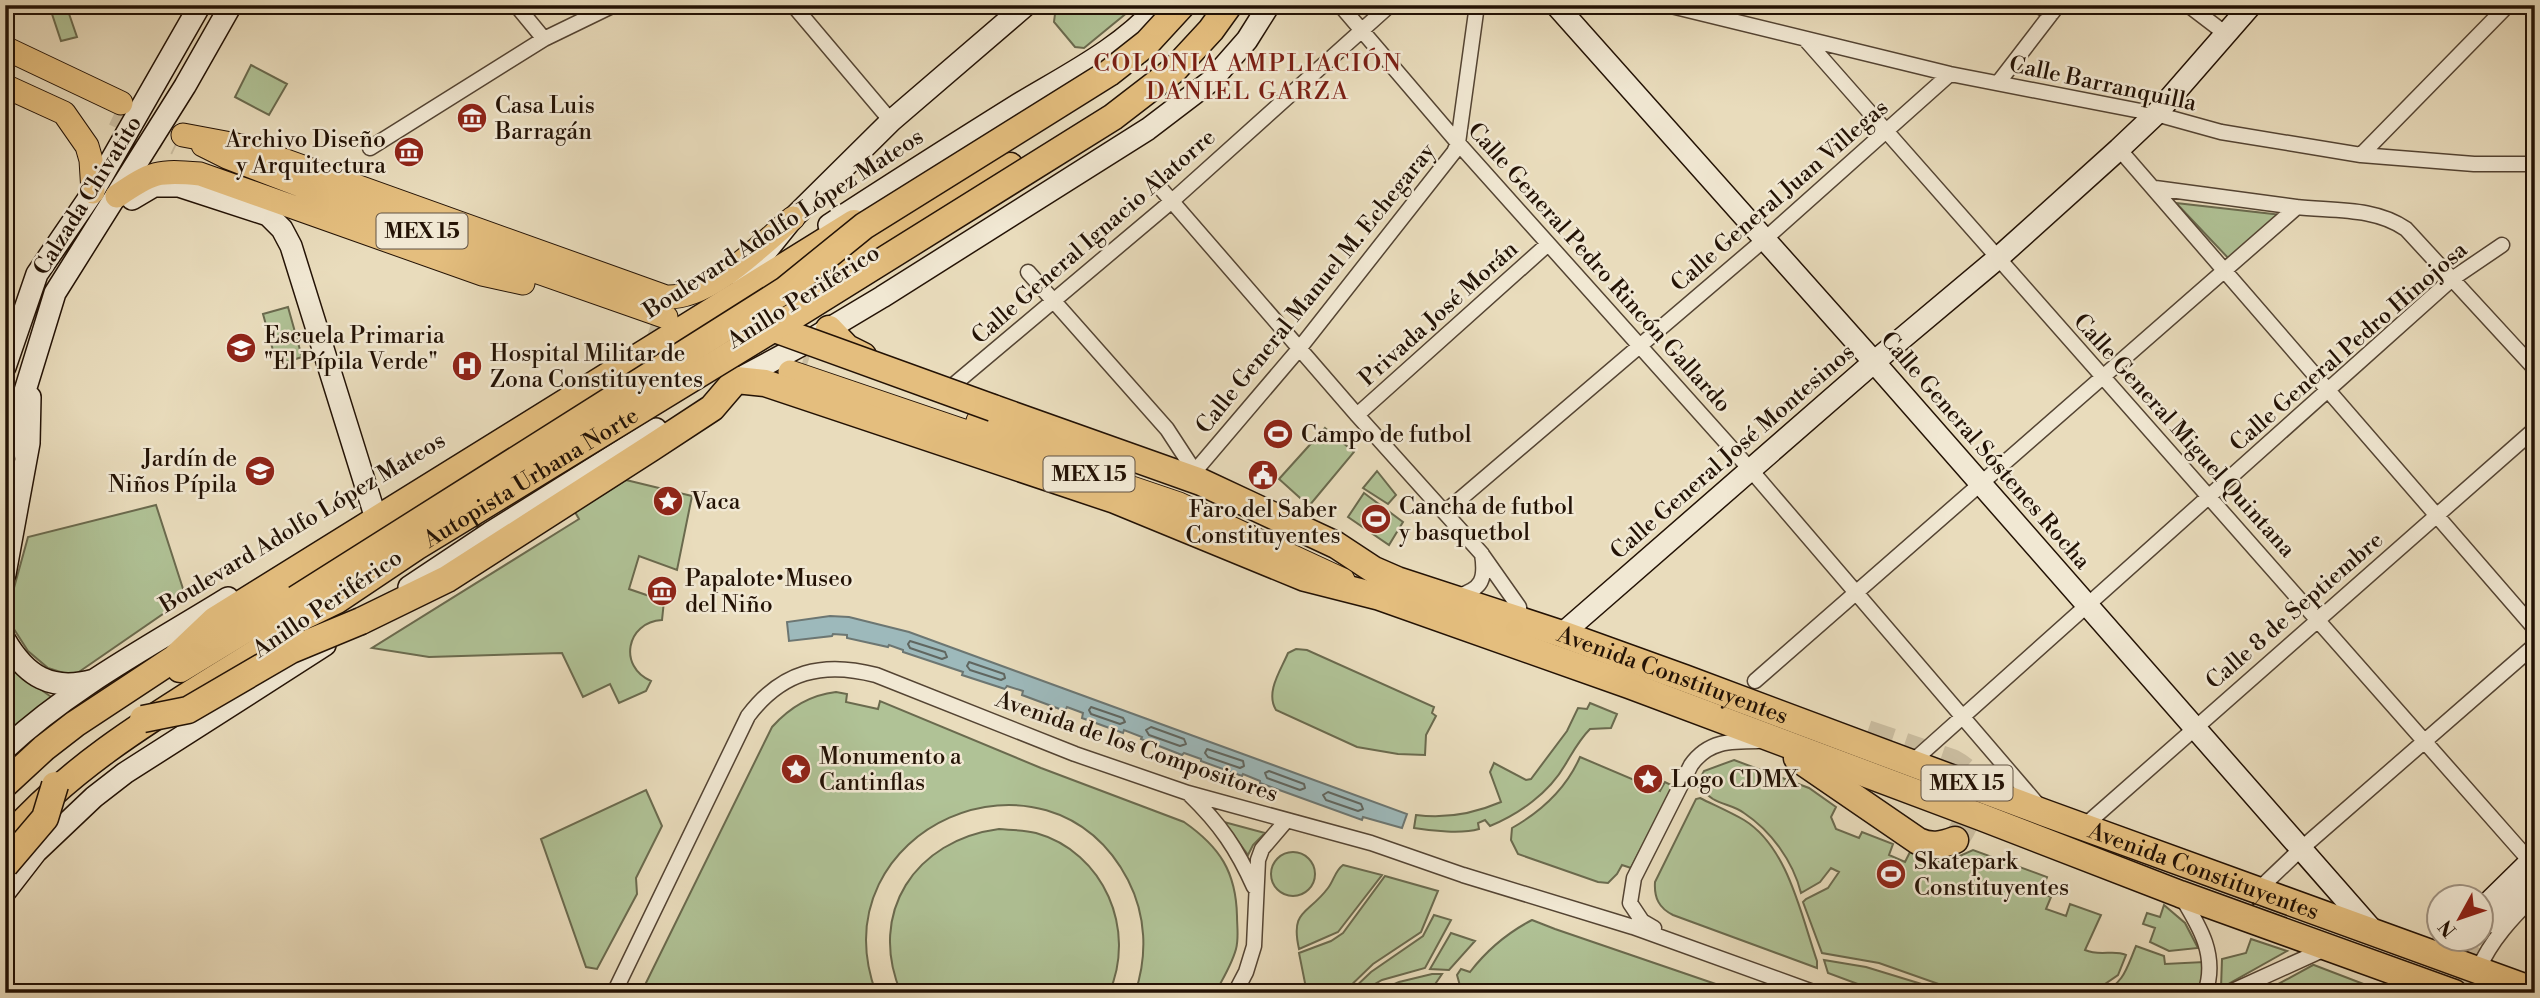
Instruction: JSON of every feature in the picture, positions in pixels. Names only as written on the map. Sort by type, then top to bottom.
[{"type":"highway","name":"Anillo Periférico","points":[[5,784],[75,724],[175,658],[215,620],[1106,65],[1135,44],[1172,5]]},
{"type":"highway","name":"Autopista Urbana Norte","points":[[5,799],[81,734],[184,666],[296,599],[785,290],[864,226],[1109,74],[1147,43],[1182,5]]},
{"type":"highway","name":"Anillo Periférico","points":[[5,842],[47,799],[165,708],[307,620],[492,489],[1132,89],[1161,66],[1215,5]]},
{"type":"highway","name":"Autopista Urbana Norte","points":[[5,835],[55,785],[143,719],[304,616],[337,600],[416,547],[796,316],[1133,103],[1174,70],[1211,30],[1229,5]]},
{"type":"highway","points":[[184,666],[224,620],[649,354],[703,324],[720,318],[736,316],[753,320],[797,338],[1193,475]]},
{"type":"highway","points":[[830,329],[841,343],[854,352],[1193,475],[1351,545],[1384,583]]},
{"type":"highway","points":[[143,719],[188,710],[291,650],[427,590],[712,408],[736,380],[765,383],[1115,500],[1305,578],[1384,583]]},
{"type":"highway","points":[[302,552],[328,542],[368,518],[428,489]]},
{"type":"highway","name":"Avenida Constituyentes","points":[[1384,583],[1450,598],[1562,634],[2374,932],[2424,943]]},
{"type":"highway","name":"Avenida Constituyentes","points":[[1384,583],[1629,685],[2180,894],[2454,993]]},
{"type":"highway","points":[[1684,678],[1714,679],[1742,686],[1867,733]]},
{"type":"highway","points":[[1773,740],[1918,841],[1926,845],[1936,845],[1955,840]]},
{"type":"highway","points":[[5,865],[45,818],[55,785]]},
{"type":"highway","name":"Avenida Constituyentes","points":[[2453,953],[2478,970],[2535,991]]},
{"type":"main road","name":"Calzada Chivatito","points":[[5,367],[37,274],[93,192],[200,5]]},
{"type":"main road","name":"Calzada Chivatito","points":[[5,456],[55,293],[185,86],[231,5]]},
{"type":"main road","points":[[180,139],[247,147],[666,297],[684,296],[706,288],[793,218],[1002,13],[1026,5]]},
{"type":"main road","name":"Boulevard Adolfo López Mateos","points":[[5,749],[31,726],[99,678],[743,280],[926,162],[1083,66],[1124,37],[1159,5]]},
{"type":"main road","points":[[5,892],[36,852],[61,827],[125,773],[306,657],[490,533],[736,380],[830,329],[1116,150],[1175,109],[1230,62],[1269,5]]},
{"type":"main road","name":"Calle General José Montesinos","points":[[1562,634],[1874,362],[1998,258],[2119,149],[2156,114],[2251,5]]},
{"type":"main road","name":"Calle General Sóstenes Rocha","points":[[1561,8],[2374,932]]},
{"type":"main road","points":[[5,48],[117,109],[5,64]]},
{"type":"main road","points":[[5,86],[64,113],[87,146],[92,160],[93,192]]},
{"type":"main road","name":"MEX 15","points":[[180,139],[658,322],[523,283],[223,167],[180,139]]},
{"type":"main road","points":[[117,196],[140,180],[165,171],[200,174],[482,274],[523,283]]},
{"type":"main road","points":[[99,223],[154,186],[179,186],[268,215],[282,229],[291,246],[373,509]]},
{"type":"main road","points":[[743,280],[793,218]]},
{"type":"main road","name":"Avenida Constituyentes","points":[[799,367],[1180,504],[1384,583]]},
{"type":"main road","points":[[5,574],[29,443],[29,378]]},
{"type":"main road","points":[[5,640],[21,663],[40,678],[72,684],[99,678]]},
{"type":"main road","points":[[2494,908],[2533,865]]},
{"type":"street","points":[[516,5],[544,39]]},
{"type":"street","points":[[370,148],[544,39],[614,5]]},
{"type":"street","points":[[793,5],[891,121]]},
{"type":"street","name":"Calle General Pedro Rincón Gallardo","points":[[1340,5],[1458,143],[1750,469],[2045,813]]},
{"type":"street","name":"Calle General Ignacio Alatorre","points":[[951,387],[1172,201],[1390,5]]},
{"type":"street","name":"Calle General Manuel M. Echegaray","points":[[1193,475],[1299,349],[1448,162],[1458,143],[1477,5]]},
{"type":"street","name":"Calle Barranquilla","points":[[1667,5],[1951,74],[2156,114],[2221,132],[2361,155],[2474,164],[2535,164]]},
{"type":"street","points":[[1998,83],[2055,9],[2036,5]]},
{"type":"street","points":[[2189,5],[2226,34]]},
{"type":"street","points":[[2361,155],[2508,5]]},
{"type":"street","name":"Calle General Miguel Quintana","points":[[1805,39],[2426,740],[2533,865]]},
{"type":"street","name":"Calle General Juan Villegas","points":[[1445,512],[1765,239],[1951,74]]},
{"type":"street","points":[[2119,149],[2227,270],[2535,629]]},
{"type":"street","points":[[1156,183],[1299,349],[1481,553],[1519,607],[1520,620]]},
{"type":"street","points":[[2155,188],[2388,218],[2406,229],[2535,369]]},
{"type":"street","points":[[1755,681],[2297,207]]},
{"type":"street","name":"Privada José Morán","points":[[1357,415],[1549,244]]},
{"type":"street","name":"Calle General Pedro Hinojosa","points":[[1912,762],[2452,279],[2502,245]]},
{"type":"street","points":[[1028,272],[1167,429],[1193,475]]},
{"type":"street","name":"Calle 8 de Septiembre","points":[[2083,827],[2535,429]]},
{"type":"street","points":[[1450,598],[1472,592],[1481,582],[1485,570],[1481,553]]},
{"type":"street","points":[[2258,890],[2302,848],[2535,645]]},
{"type":"street","name":"Avenida de los Compositores","points":[[614,993],[742,726],[765,696],[783,683],[813,670],[842,668],[876,675],[1075,754],[1188,793],[1371,843],[1689,947],[1816,993]]},
{"type":"street","points":[[1689,947],[1642,921],[1630,903],[1634,878],[1698,756],[1713,745],[1721,743],[1773,740]]},
{"type":"street","points":[[1188,793],[1228,836],[1256,891]]},
{"type":"street","points":[[1235,993],[1246,972],[1254,946],[1258,860],[1262,849],[1286,821]]},
{"type":"street","points":[[2180,894],[2194,917],[2209,956],[2210,977],[2205,993]]},
{"type":"street","points":[[2478,970],[2487,948],[2496,936],[2535,895]]},
{"type":"street","points":[[2228,993],[2326,948]]},
{"type":"green space","points":[[49,5],[66,5],[77,37],[61,41]]},
{"type":"green space","points":[[1066,5],[1134,7],[1084,48],[1075,47],[1054,22],[1055,14]]},
{"type":"green space","points":[[251,65],[287,84],[269,115],[235,97]]},
{"type":"green space","points":[[2176,203],[2282,215],[2231,261]]},
{"type":"green space","points":[[288,307],[302,357],[277,365],[263,314]]},
{"type":"green space","points":[[1325,428],[1354,452],[1309,506],[1279,479]]},
{"type":"green space","points":[[1377,471],[1396,495],[1388,504],[1363,488]]},
{"type":"green space","points":[[626,480],[692,496],[677,570],[639,556],[629,589],[664,601],[662,620],[640,628],[631,646],[630,656],[634,666],[651,681],[646,691],[619,703],[610,684],[583,697],[562,653],[429,657],[372,648],[579,519],[575,512]]},
{"type":"green space","name":"Cancha de futbol y basquetbol","points":[[1364,493],[1403,522],[1389,545],[1348,517]]},
{"type":"green space","points":[[156,505],[186,598],[73,676],[48,668],[28,651],[12,626],[9,606],[28,537]]},
{"type":"green space","points":[[1296,649],[1307,650],[1434,707],[1432,713],[1436,716],[1426,735],[1425,755],[1398,754],[1357,747],[1276,710],[1272,696],[1275,681],[1288,653]]},
{"type":"green space","points":[[5,652],[21,675],[54,699],[5,739]]},
{"type":"green space","points":[[836,692],[847,694],[846,702],[878,709],[880,701],[1041,768],[1184,822],[1197,831],[1224,862],[1236,900],[1236,949],[1215,993],[1135,993],[1142,964],[1143,935],[1139,907],[1128,880],[1092,834],[1046,810],[997,805],[950,818],[908,845],[879,884],[866,935],[876,993],[641,993],[772,727],[801,704],[817,696]]},
{"type":"green space","points":[[1590,703],[1617,714],[1611,728],[1590,729],[1551,785],[1522,809],[1490,826],[1485,820],[1478,823],[1479,829],[1472,831],[1447,832],[1414,828],[1416,815],[1459,814],[1501,802],[1490,772],[1494,763],[1526,780],[1531,779],[1567,731],[1578,708],[1587,709]]},
{"type":"green space","points":[[1580,757],[1660,791],[1665,782],[1673,786],[1631,868],[1622,865],[1608,883],[1598,882],[1518,854],[1511,840],[1512,828],[1552,798],[1568,779]]},
{"type":"green space","points":[[1734,760],[1809,788],[1836,807],[1831,817],[1836,829],[1859,838],[1862,832],[1893,844],[1889,855],[1905,862],[1911,850],[1944,863],[1973,850],[2047,877],[2041,893],[2051,897],[2046,909],[2066,916],[2070,904],[2101,915],[2085,950],[2126,955],[2118,975],[2102,986],[2047,993],[1964,993],[1879,963],[1822,953],[1803,902],[1828,888],[1839,872],[1831,868],[1820,882],[1801,893],[1787,858],[1772,838],[1754,820],[1713,799],[1696,786],[1704,771]]},
{"type":"green space","points":[[646,790],[662,826],[636,878],[637,894],[597,969],[586,967],[541,839]]},
{"type":"green space","points":[[1700,798],[1744,820],[1772,847],[1791,883],[1817,968],[1673,915],[1661,906],[1655,893],[1655,882],[1696,799]]},
{"type":"green space","points":[[1224,822],[1265,833],[1253,845],[1248,855]]},
{"type":"green space","points":[[999,829],[1036,833],[1060,843],[1080,857],[1096,875],[1108,896],[1116,920],[1119,944],[1117,969],[1109,993],[901,993],[892,963],[890,935],[895,909],[906,885],[922,865],[943,848],[969,836]]},
{"type":"green space","points":[[1293,852],[1308,859],[1315,874],[1308,889],[1293,896],[1278,889],[1271,874],[1278,859]]},
{"type":"green space","points":[[1343,865],[1382,875],[1338,932],[1299,949],[1299,919],[1321,897]]},
{"type":"green space","points":[[1385,876],[1438,891],[1421,932],[1373,964],[1343,993],[1307,993],[1299,953],[1331,941],[1343,933]]},
{"type":"green space","points":[[2164,905],[2185,923],[2198,948],[2169,951],[2150,942],[2155,928],[2143,924],[2147,913],[2160,917]]},
{"type":"green space","points":[[1434,915],[1451,920],[1425,968],[1382,980],[1359,993],[1349,993],[1371,972],[1423,936]]},
{"type":"green space","points":[[1532,920],[1742,993],[1462,993],[1457,975],[1461,969],[1470,972],[1498,943]]},
{"type":"green space","points":[[1451,933],[1475,941],[1449,970],[1430,969]]},
{"type":"green space","points":[[2251,939],[2287,951],[2221,988],[2222,959],[2246,953]]},
{"type":"green space","points":[[2136,946],[2164,956],[2165,964],[2204,962],[2204,984],[2194,985],[2190,993],[2101,993],[2120,980]]},
{"type":"green space","points":[[1824,960],[1866,967],[1951,993],[1882,993],[1828,973]]},
{"type":"green space","points":[[2314,965],[2387,993],[2262,993]]},
{"type":"green space","points":[[1442,974],[1429,993],[1374,993],[1399,982]]},
{"type":"water","points":[[830,616],[849,617],[909,632],[1407,814],[1402,828],[1363,817],[1362,820],[1260,783],[1243,774],[1242,776],[1184,753],[1182,755],[1124,730],[1123,733],[1082,718],[1083,713],[1067,707],[1065,711],[1022,695],[1023,691],[1007,686],[1005,689],[962,675],[963,672],[889,645],[888,647],[847,638],[847,635],[833,634],[789,641],[787,622]]},
{"type":"tunnel","points":[[114,114],[177,144]]},
{"type":"tunnel","points":[[650,327],[687,339]]},
{"type":"tunnel","points":[[738,340],[808,362]]},
{"type":"tunnel","points":[[1867,733],[1952,762],[1967,773],[1973,784],[1973,798],[1964,825],[1955,840]]},
{"type":"tunnel","points":[[2470,953],[2465,972],[2473,993]]},
{"type":"place","name":"Casa Luis Barragán","points":[[472,118]]},
{"type":"place","name":"Archivo Diseño y Arquitectura","points":[[409,152]]},
{"type":"place","name":"Escuela Primaria \"El Pípila Verde\"","points":[[241,348]]},
{"type":"place","name":"Hospital Militar de Zona Constituyentes","points":[[467,366]]},
{"type":"place","name":"Campo de futbol","points":[[1278,434]]},
{"type":"place","name":"Jardín de Niños Pípila","points":[[260,471]]},
{"type":"place","name":"Faro del Saber Constituyentes","points":[[1263,475]]},
{"type":"place","name":"Vaca","points":[[668,501]]},
{"type":"place","name":"Cancha de futbol y basquetbol","points":[[1376,519]]},
{"type":"place","name":"Papalote•Museo del Niño","points":[[662,591]]},
{"type":"place","name":"Monumento a Cantinflas","points":[[796,769]]},
{"type":"place","name":"Logo CDMX","points":[[1648,779]]},
{"type":"place","name":"Skatepark Constituyentes","points":[[1891,874]]},
{"type":"district","name":"COLONIA AMPLIACIÓN DANIEL GARZA","points":[[1248,77]]}]
